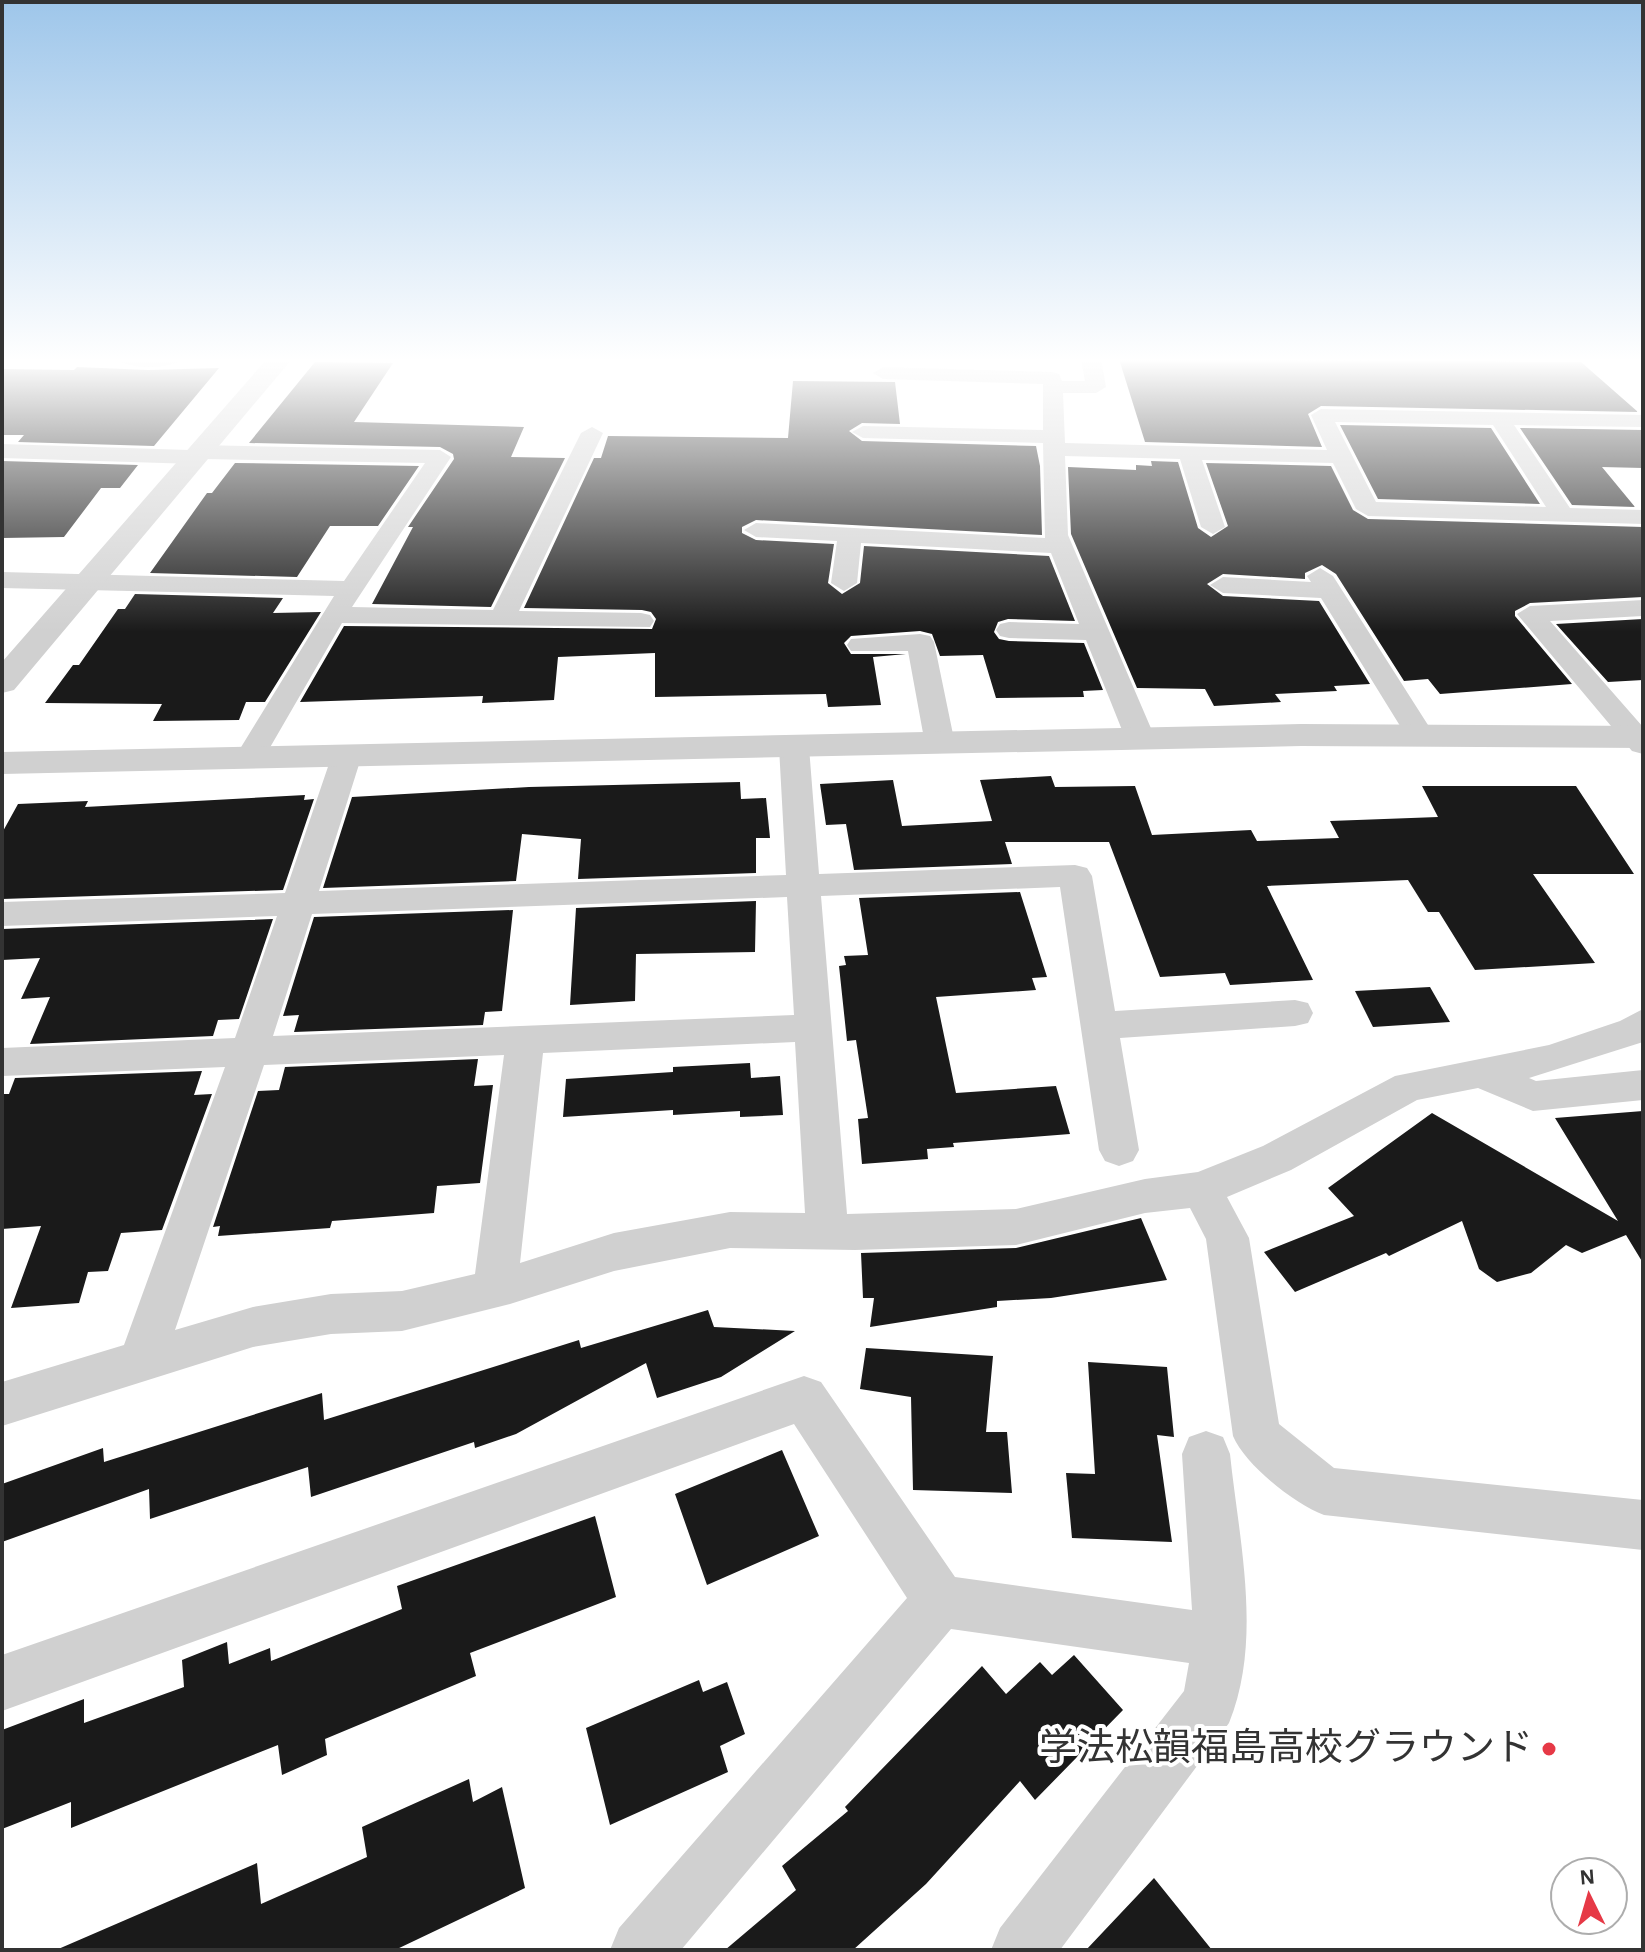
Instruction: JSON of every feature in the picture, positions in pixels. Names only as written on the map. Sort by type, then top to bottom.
[{"type":"street","points":[[74,453],[77,450]]},
{"type":"street","points":[[2,683],[201,450]]},
{"type":"street","points":[[502,618],[584,450]]},
{"type":"street","points":[[1052,450],[1056,535],[1141,740]]},
{"type":"street","points":[[1149,450],[1341,457]]},
{"type":"street","points":[[1338,450],[1368,509],[1643,517]]},
{"type":"street","points":[[1520,450],[1563,515]]},
{"type":"street","points":[[2,451],[440,457],[334,615],[250,757]]},
{"type":"street","points":[[1189,453],[1213,527]]},
{"type":"street","points":[[756,530],[1061,546]]},
{"type":"street","points":[[844,583],[850,535]]},
{"type":"street","points":[[2,580],[351,589]]},
{"type":"street","points":[[1223,585],[1325,584],[1420,736]]},
{"type":"street","points":[[1641,740],[1530,614],[1643,608]]},
{"type":"street","points":[[334,615],[641,621]]},
{"type":"street","points":[[1009,630],[1096,632]]},
{"type":"street","points":[[861,645],[920,642],[940,744]]},
{"type":"street","points":[[2,763],[1420,736],[1641,740]]},
{"type":"street","points":[[794,747],[827,1232]]},
{"type":"street","points":[[141,1362],[249,1053],[347,755]]},
{"type":"street","points":[[2,914],[1075,876],[1119,1150]]},
{"type":"street","points":[[1099,1026],[1295,1013]]},
{"type":"street","points":[[2,1404],[253,1327],[331,1314],[402,1311],[495,1288],[614,1252],[730,1230],[827,1232],[1016,1227],[1145,1196],[1201,1189],[1277,1158],[1359,1111],[1409,1087],[1485,1075],[1551,1059],[1633,1031],[1643,1023]]},
{"type":"street","points":[[2,1062],[813,1028]]},
{"type":"street","points":[[495,1288],[525,1042]]},
{"type":"street","points":[[1485,1075],[1533,1096],[1643,1085]]},
{"type":"street","points":[[1201,1189],[1227,1238],[1257,1436],[1324,1491],[1643,1525]]},
{"type":"street","points":[[2,1683],[804,1398],[940,1601],[1221,1641]]},
{"type":"street","points":[[1022,1950],[1209,1703],[1221,1641],[1206,1454]]},
{"type":"street","points":[[641,1950],[940,1601]]},
{"type":"building","points":[[446,450],[514,450],[511,457],[565,458],[491,607],[372,604],[413,527],[408,527],[454,459],[453,454]]},
{"type":"building","points":[[604,450],[1037,450],[1042,535],[756,520],[742,527],[742,533],[756,540],[834,544],[828,583],[842,594],[860,583],[864,546],[1049,556],[1075,621],[1008,619],[998,622],[994,632],[999,639],[1009,641],[1084,643],[1103,690],[1083,691],[1084,697],[996,698],[983,655],[940,656],[932,634],[920,631],[851,636],[844,643],[851,654],[906,654],[873,657],[881,705],[828,707],[826,694],[655,697],[655,653],[558,657],[554,700],[482,703],[483,696],[300,702],[344,626],[652,629],[656,619],[651,612],[642,610],[524,608],[594,458],[601,458]]},
{"type":"building","points":[[1353,450],[1505,450],[1540,504],[1378,499]]},
{"type":"building","points":[[1535,450],[1643,450],[1643,468],[1602,467],[1635,507],[1572,505]]},
{"type":"building","points":[[2,461],[138,465],[120,488],[101,488],[64,537],[2,538]]},
{"type":"building","points":[[1151,461],[1178,462],[1198,528],[1211,537],[1228,526],[1206,463],[1331,466],[1353,510],[1368,519],[1643,527],[1643,597],[1530,603],[1515,611],[1515,616],[1572,684],[1440,694],[1428,679],[1404,681],[1336,574],[1322,565],[1305,573],[1305,579],[1223,574],[1207,584],[1223,596],[1319,601],[1370,684],[1334,686],[1337,691],[1275,694],[1281,702],[1214,706],[1205,689],[1137,688],[1071,534],[1068,467],[1136,470],[1136,465],[1152,466]]},
{"type":"building","points":[[235,463],[419,466],[378,526],[330,526],[297,577],[150,573],[207,493],[212,493]]},
{"type":"building","points":[[135,594],[283,598],[273,613],[321,612],[265,702],[246,702],[239,720],[153,721],[162,704],[45,703],[73,665],[79,665],[118,609],[125,609]]},
{"type":"building","points":[[1643,619],[1643,680],[1608,682],[1556,624]]},
{"type":"building","points":[[1051,776],[1055,787],[1135,786],[1152,835],[1251,830],[1257,841],[1339,838],[1330,821],[1438,817],[1422,786],[1576,786],[1634,874],[1533,874],[1595,963],[1475,970],[1439,912],[1428,912],[1408,880],[1267,886],[1313,980],[1230,985],[1225,973],[1160,977],[1109,842],[1005,842],[1012,864],[854,870],[846,824],[826,825],[820,784],[893,780],[902,826],[992,821],[980,780]]},
{"type":"building","points":[[740,782],[741,799],[766,798],[770,838],[756,838],[756,873],[578,879],[581,839],[522,834],[516,881],[323,888],[352,797],[529,787]]},
{"type":"building","points":[[305,795],[304,800],[314,799],[283,890],[2,899],[2,833],[18,804],[88,801],[85,807]]},
{"type":"building","points":[[1020,892],[1047,977],[1032,978],[1036,990],[936,997],[956,1093],[1056,1086],[1070,1134],[953,1143],[954,1147],[927,1149],[928,1159],[862,1164],[858,1119],[868,1118],[856,1040],[847,1041],[839,966],[846,965],[844,956],[868,955],[859,898]]},
{"type":"building","points":[[756,901],[755,952],[636,954],[635,1001],[570,1005],[576,908]]},
{"type":"building","points":[[513,910],[502,1011],[485,1012],[483,1025],[294,1032],[299,1015],[283,1016],[314,917]]},
{"type":"building","points":[[273,919],[239,1019],[218,1020],[213,1036],[30,1044],[50,997],[21,999],[40,958],[2,960],[2,929]]},
{"type":"building","points":[[1430,987],[1450,1022],[1373,1027],[1355,991]]},
{"type":"building","points":[[478,1059],[474,1086],[493,1085],[480,1183],[437,1186],[434,1213],[332,1221],[330,1228],[218,1236],[220,1226],[213,1227],[258,1091],[279,1090],[285,1067]]},
{"type":"building","points":[[750,1063],[751,1078],[780,1076],[783,1115],[740,1117],[740,1111],[673,1115],[673,1110],[563,1117],[566,1079],[673,1072],[673,1067]]},
{"type":"building","points":[[202,1071],[194,1095],[212,1094],[162,1230],[121,1233],[108,1271],[88,1272],[79,1303],[11,1308],[41,1226],[2,1229],[2,1094],[9,1094],[15,1078]]},
{"type":"building","points":[[1643,1111],[1643,1263],[1626,1235],[1582,1253],[1566,1245],[1531,1273],[1497,1282],[1479,1269],[1462,1221],[1389,1256],[1386,1253],[1295,1292],[1264,1252],[1354,1216],[1328,1188],[1432,1113],[1618,1221],[1555,1118]]},
{"type":"building","points":[[1141,1218],[1167,1280],[1051,1298],[997,1301],[997,1307],[870,1327],[874,1298],[863,1298],[861,1253],[1016,1248]]},
{"type":"building","points":[[708,1310],[714,1327],[795,1331],[721,1377],[657,1398],[646,1363],[516,1434],[475,1448],[474,1442],[311,1497],[308,1467],[150,1519],[149,1489],[2,1542],[2,1484],[103,1448],[104,1462],[322,1393],[324,1420],[579,1340],[581,1348]]},
{"type":"building","points":[[866,1348],[993,1356],[986,1432],[1007,1432],[1012,1493],[913,1490],[911,1397],[860,1389]]},
{"type":"building","points":[[1088,1362],[1167,1367],[1174,1437],[1157,1435],[1172,1542],[1072,1538],[1066,1473],[1095,1474]]},
{"type":"building","points":[[782,1450],[819,1536],[707,1585],[675,1494]]},
{"type":"building","points":[[595,1516],[616,1597],[470,1653],[476,1676],[325,1739],[327,1755],[282,1775],[278,1745],[71,1828],[71,1802],[2,1829],[2,1730],[84,1699],[84,1723],[184,1687],[182,1660],[227,1642],[229,1664],[270,1648],[271,1661],[402,1609],[397,1586]]},
{"type":"building","points":[[1074,1655],[1123,1710],[1035,1800],[1020,1781],[926,1884],[853,1950],[725,1950],[796,1890],[782,1866],[848,1811],[845,1807],[982,1666],[1006,1694],[1040,1662],[1052,1675]]},
{"type":"building","points":[[699,1680],[703,1692],[727,1682],[745,1734],[720,1746],[728,1772],[610,1825],[586,1728]]},
{"type":"building","points":[[469,1779],[473,1802],[502,1787],[525,1888],[395,1950],[56,1950],[257,1863],[261,1904],[367,1857],[362,1827]]},
{"type":"building","points":[[1154,1878],[1212,1950],[1086,1950]]},
{"type":"place","name":"学法松韻福島高校グラウンド","points":[[1549,1749]]}]
